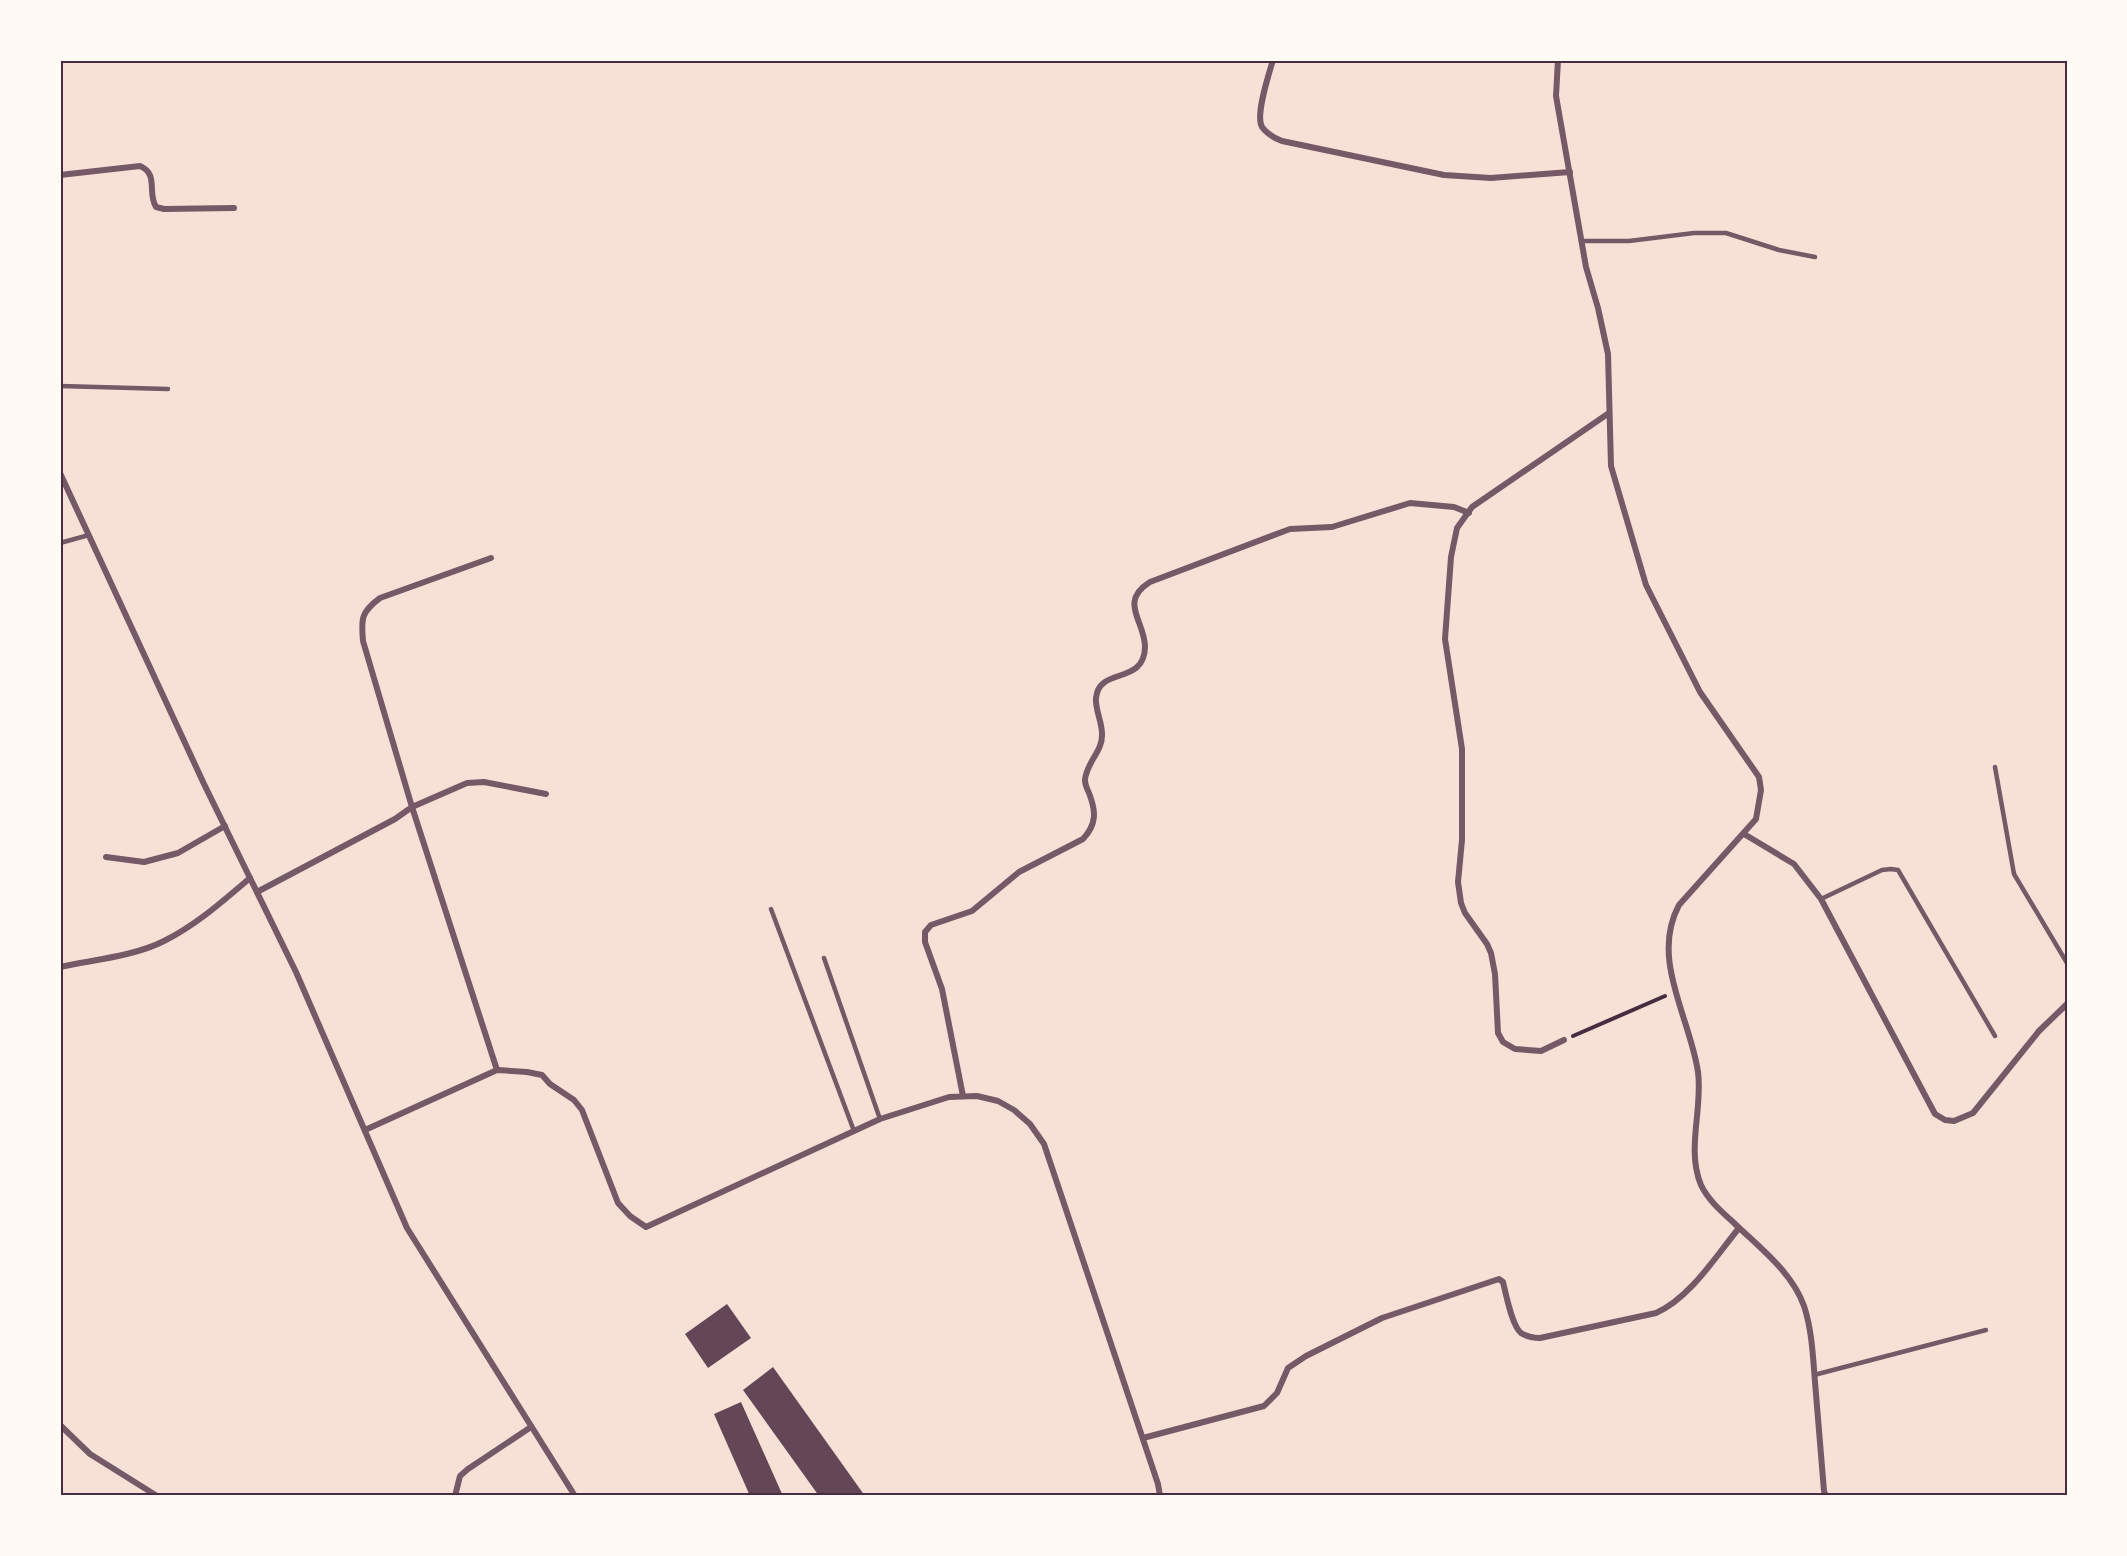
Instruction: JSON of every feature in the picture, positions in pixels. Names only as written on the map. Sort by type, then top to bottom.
[{"type":"street","points":[[1272,60],[1260,111],[1261,125],[1270,136],[1282,141],[1444,175],[1491,178],[1570,172]]},
{"type":"street","points":[[1558,60],[1556,96],[1581,241],[1608,354],[1611,466],[1646,585],[1700,692],[1759,777],[1761,790],[1756,819],[1679,905],[1672,919],[1668,937],[1674,993],[1692,1042],[1698,1074],[1695,1156],[1701,1185],[1717,1207],[1791,1281],[1804,1305],[1812,1341],[1826,1496]]},
{"type":"street","points":[[60,175],[140,166],[146,168],[152,177],[156,207],[164,209],[234,208]]},
{"type":"street","points":[[1564,1040],[1540,1051],[1515,1049],[1503,1042],[1498,1033],[1495,974],[1491,953],[1465,914],[1458,882],[1462,840],[1462,749],[1445,639],[1451,556],[1457,528],[1472,507],[1609,413]]},
{"type":"street","points":[[60,473],[296,972],[407,1228],[575,1496]]},
{"type":"street","points":[[963,1096],[942,989],[925,942],[925,932],[931,925],[972,911],[1019,872],[1083,839],[1089,832],[1094,824],[1095,815],[1085,783],[1089,764],[1101,744],[1102,734],[1095,700],[1097,689],[1105,681],[1139,667],[1144,660],[1145,645],[1134,605],[1136,594],[1142,587],[1290,529],[1332,527],[1410,503],[1454,507],[1468,513]]},
{"type":"street","points":[[491,558],[380,598],[368,607],[361,621],[363,641],[412,807],[497,1070]]},
{"type":"street","points":[[257,892],[386,824],[412,807],[467,783],[484,782],[546,794]]},
{"type":"street","points":[[106,857],[144,862],[178,854],[225,826]]},
{"type":"street","points":[[1744,834],[1794,864],[1821,899],[1935,1114],[1941,1119],[1954,1120],[1973,1113],[2039,1031],[2067,1004]]},
{"type":"street","points":[[60,967],[137,951],[163,942],[199,920],[250,878]]},
{"type":"street","points":[[365,1130],[497,1070],[542,1075],[582,1110],[618,1203],[630,1216],[646,1227],[880,1119],[949,1097],[977,1096],[998,1101],[1014,1110],[1030,1124],[1044,1144],[1143,1438],[1160,1496]]},
{"type":"street","points":[[1143,1438],[1264,1406],[1277,1393],[1288,1368],[1306,1356],[1382,1318],[1499,1279],[1503,1282],[1516,1325],[1521,1333],[1532,1337],[1540,1338],[1656,1313],[1685,1293],[1739,1228]]},
{"type":"street","points":[[60,1425],[90,1454],[157,1496]]},
{"type":"street","points":[[455,1496],[460,1476],[531,1427]]},
{"type":"lane","points":[[1581,241],[1629,241],[1694,233],[1726,233],[1779,250],[1815,256]]},
{"type":"lane","points":[[60,386],[168,389]]},
{"type":"lane","points":[[60,543],[89,535]]},
{"type":"lane","points":[[1995,767],[2014,874],[2067,963]]},
{"type":"lane","points":[[1821,899],[1882,870],[1891,868],[1898,870],[1995,1036]]},
{"type":"lane","points":[[771,909],[854,1131]]},
{"type":"lane","points":[[824,958],[880,1119]]},
{"type":"lane","points":[[1814,1375],[1986,1330]]},
{"type":"path","points":[[1564,1040],[1674,993]]},
{"type":"building","points":[[727,1304],[751,1338],[708,1368],[685,1334]]},
{"type":"building","points":[[773,1367],[865,1496],[819,1496],[743,1390]]},
{"type":"building","points":[[741,1402],[783,1496],[750,1496],[714,1414]]}]
